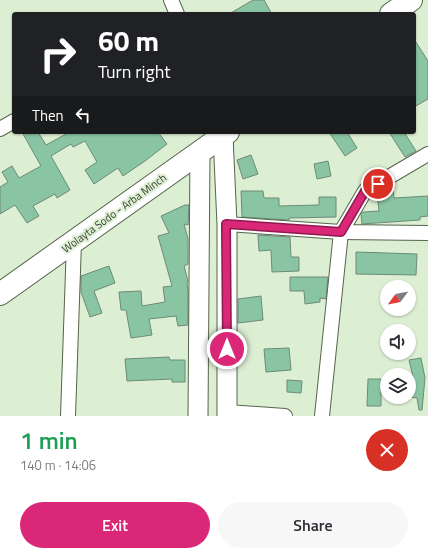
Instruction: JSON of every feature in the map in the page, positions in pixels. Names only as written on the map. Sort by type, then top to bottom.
[{"type":"highway","points":[[394,12],[411,0]]},
{"type":"highway","name":"Wolayta Sodo - Arba Minch","points":[[0,294],[200,152],[223,134]]},
{"type":"main road","points":[[224,134],[227,414]]},
{"type":"main road","points":[[198,416],[200,152]]},
{"type":"street","points":[[171,0],[176,12]]},
{"type":"street","points":[[0,128],[12,122]]},
{"type":"street","points":[[322,416],[341,232],[365,191],[428,154]]},
{"type":"street","points":[[226,224],[341,232],[428,233]]},
{"type":"street","points":[[68,416],[74,242]]},
{"type":"street","points":[[227,414],[285,416]]},
{"type":"building","points":[[253,0],[264,0],[271,12],[232,12]]},
{"type":"building","points":[[416,42],[428,61],[428,99],[416,106]]},
{"type":"building","points":[[23,134],[39,134],[46,145],[66,134],[160,134],[167,144],[123,176],[118,168],[94,184],[85,170],[97,162],[85,141],[73,147],[71,144],[51,156],[70,190],[57,198],[55,194],[33,206],[39,216],[27,223],[15,205],[0,214],[0,187],[8,182],[2,172],[12,166],[19,178],[41,166]]},
{"type":"building","points":[[330,134],[348,134],[357,148],[345,156]]},
{"type":"building","points":[[390,134],[405,134],[416,151],[405,157]]},
{"type":"building","points":[[251,155],[258,174],[243,179],[237,160]]},
{"type":"building","points":[[328,161],[331,176],[317,179],[314,164]]},
{"type":"building","points":[[393,186],[394,198],[428,196],[428,216],[420,217],[420,220],[362,224],[361,214],[363,212],[379,211],[377,194]]},
{"type":"building","points":[[241,191],[263,191],[264,198],[279,198],[279,206],[319,205],[319,197],[336,197],[336,217],[289,218],[289,220],[242,217]]},
{"type":"building","points":[[185,205],[189,205],[188,225],[184,224],[188,239],[188,264],[184,266],[188,281],[188,325],[178,326],[176,316],[149,319],[152,335],[131,338],[126,310],[121,310],[119,292],[141,291],[142,306],[165,302],[163,287],[172,286],[158,236],[169,233],[161,216]]},
{"type":"building","points":[[258,235],[290,237],[291,257],[299,257],[299,271],[272,272],[271,250],[259,251]]},
{"type":"building","points":[[356,252],[417,254],[416,275],[356,274]]},
{"type":"building","points":[[109,266],[115,283],[94,291],[102,313],[90,317],[81,292],[81,276]]},
{"type":"building","points":[[290,277],[328,277],[326,299],[320,298],[320,302],[305,304],[304,291],[290,291]]},
{"type":"building","points":[[261,296],[263,320],[238,323],[238,299]]},
{"type":"building","points":[[289,348],[291,370],[266,372],[264,349]]},
{"type":"building","points":[[169,357],[170,360],[185,360],[185,382],[172,382],[172,379],[127,381],[125,359]]},
{"type":"building","points":[[421,358],[425,378],[422,410],[419,410],[416,398],[416,368],[411,368],[409,360]]},
{"type":"building","points":[[368,379],[380,379],[381,406],[367,406]]},
{"type":"building","points":[[287,380],[302,381],[301,393],[287,392]]},
{"type":"route","points":[[227,349],[226,224],[341,232],[365,191],[378,184]]}]
